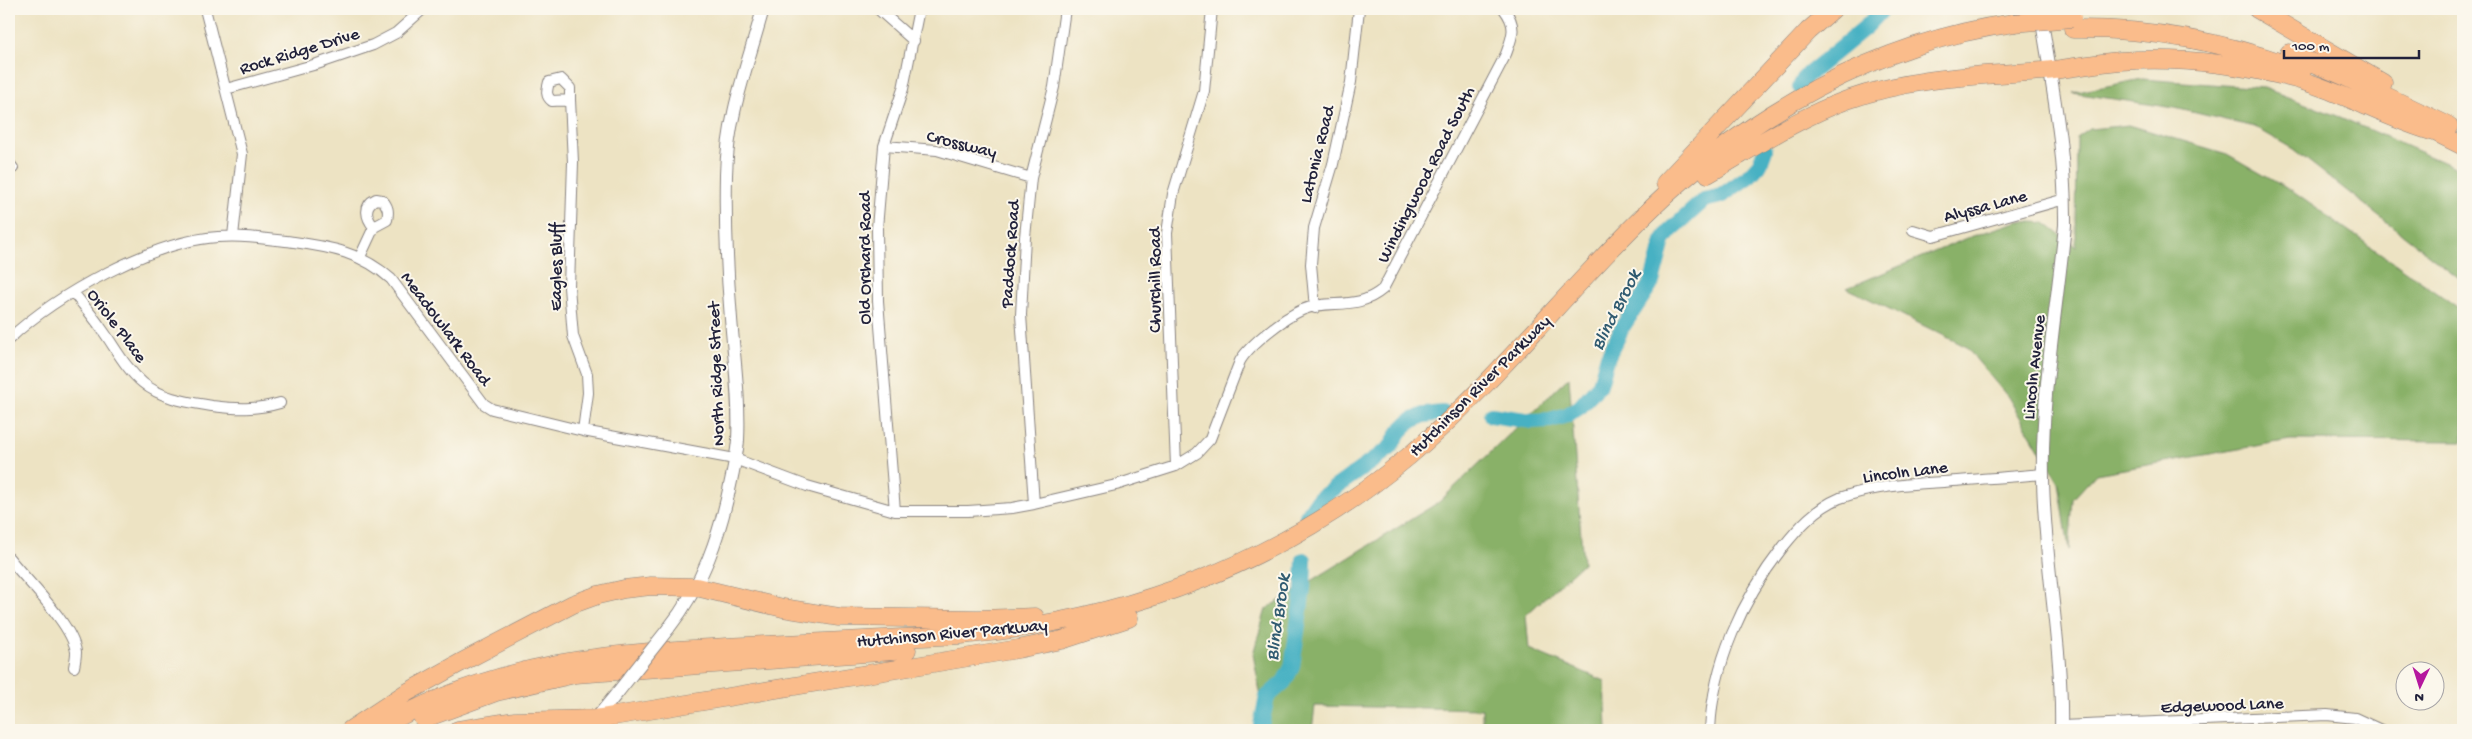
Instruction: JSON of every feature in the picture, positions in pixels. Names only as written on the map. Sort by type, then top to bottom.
[{"type":"highway","points":[[1566,297],[1606,245],[1808,31],[1833,9]]},
{"type":"highway","points":[[2257,9],[2404,95],[2463,124]]},
{"type":"highway","name":"Hutchinson River Parkway","points":[[375,730],[412,711],[472,686],[512,673],[568,660],[649,651],[1002,632],[1058,623],[1106,612],[1184,588],[1244,562],[1287,540],[1329,515],[1382,477],[1456,413],[1667,194],[1705,162],[1752,128],[1837,78],[1913,47],[1961,33],[2072,24],[2158,22],[2206,29],[2254,41],[2346,76],[2463,133]]},
{"type":"highway","name":"Hutchinson River Parkway","points":[[2072,24],[2195,39],[2243,50],[2320,78],[2463,146]]},
{"type":"highway","name":"Hutchinson River Parkway","points":[[399,730],[473,699],[527,683],[575,674],[983,645],[1049,636],[1129,618],[1191,597],[1259,567],[1324,531],[1392,484],[1466,419],[1636,240],[1708,174],[1761,136],[1802,110],[1860,80],[1906,61],[2015,29]]},
{"type":"highway","points":[[1708,174],[1781,131],[1845,100],[1908,83],[1956,76],[2049,70],[2145,60],[2237,66],[2286,76],[2358,102],[2407,125],[2438,133]]},
{"type":"highway","points":[[350,730],[396,699],[449,668],[582,601],[606,592],[632,588],[696,587],[816,614],[861,618],[1011,618],[1064,613],[1184,588]]},
{"type":"highway","points":[[458,730],[527,720],[592,725],[1048,643],[1129,618]]},
{"type":"street","name":"Rock Ridge Drive","points":[[205,9],[226,89],[317,64],[373,45],[396,33],[423,9]]},
{"type":"street","name":"North Ridge Street","points":[[592,725],[668,629],[696,587],[718,534],[736,459],[738,440],[726,234],[726,173],[730,124],[763,9]]},
{"type":"street","points":[[878,9],[914,41]]},
{"type":"street","name":"Old Orchard Road","points":[[895,511],[878,300],[877,228],[884,146],[903,89],[919,9]]},
{"type":"street","name":"Paddock Road","points":[[1034,504],[1021,315],[1031,178],[1054,87],[1065,9]]},
{"type":"street","name":"Churchill Road","points":[[1176,466],[1167,233],[1173,194],[1204,91],[1212,9]]},
{"type":"street","name":"Latonia Road","points":[[1315,308],[1311,264],[1314,228],[1333,164],[1349,92],[1359,9]]},
{"type":"street","name":"Windingwood Road South","points":[[1034,504],[1116,485],[1176,466],[1197,452],[1210,440],[1246,351],[1262,337],[1303,310],[1358,302],[1376,295],[1383,289],[1506,54],[1513,31],[1512,19],[1504,9]]},
{"type":"street","name":"Lincoln Avenue","points":[[2040,9],[2066,199],[2058,292],[2044,414],[2042,474],[2044,525],[2056,625],[2061,728]]},
{"type":"street","points":[[226,89],[242,154],[233,236]]},
{"type":"street","name":"Eagles Bluff","points":[[570,100],[573,162],[570,287],[573,336],[586,374],[588,393],[583,432]]},
{"type":"street","name":"Crossway","points":[[884,146],[937,150],[1031,178]]},
{"type":"street","name":"Alyssa Lane","points":[[1913,230],[1933,236],[2066,199]]},
{"type":"street","points":[[360,257],[374,227]]},
{"type":"street","name":"Meadowlark Road","points":[[9,339],[24,324],[73,292],[140,256],[216,237],[233,236],[320,246],[360,257],[377,267],[391,279],[484,404],[505,414],[583,432],[736,459],[807,486],[895,511],[968,511],[1012,508],[1034,504]]},
{"type":"street","name":"Oriole Place","points":[[73,292],[101,327],[121,359],[144,384],[153,389],[185,402],[234,409],[261,409],[280,403]]},
{"type":"street","name":"Lincoln Lane","points":[[1710,730],[1714,691],[1729,638],[1749,597],[1767,566],[1798,529],[1820,508],[1840,498],[1873,488],[2042,474]]},
{"type":"street","points":[[9,558],[46,599],[70,636],[76,651],[74,667]]},
{"type":"street","name":"Edgewood Lane","points":[[2061,728],[2327,715],[2355,718],[2382,730]]},
{"type":"green space","points":[[2142,79],[2264,88],[2340,117],[2463,171],[2463,281],[2293,149],[2255,127],[2175,108],[2073,93]]},
{"type":"green space","points":[[2129,125],[2227,154],[2293,192],[2463,311],[2463,441],[2290,440],[2096,474],[2073,499],[2069,550],[2059,483],[2008,397],[1965,346],[1847,288],[1970,237],[2019,221],[2045,223],[2076,247],[2077,138],[2090,129]]},
{"type":"green space","points":[[1569,377],[1583,563],[1526,615],[1529,649],[1605,681],[1607,730],[1482,730],[1482,709],[1315,706],[1312,730],[1267,730],[1253,654],[1266,609],[1439,502]]},
{"type":"waterway","name":"Blind Brook","points":[[1800,87],[1805,77],[1867,26],[1883,9]]},
{"type":"waterway","name":"Blind Brook","points":[[1491,415],[1532,421],[1550,420],[1567,415],[1580,407],[1600,384],[1608,356],[1623,326],[1652,282],[1663,241],[1669,232],[1704,200],[1721,196],[1749,176],[1760,164],[1765,150]]},
{"type":"waterway","name":"Blind Brook","points":[[1307,516],[1318,500],[1390,448],[1399,432],[1409,422],[1424,415],[1443,413]]},
{"type":"waterway","name":"Blind Brook","points":[[1260,730],[1267,697],[1284,682],[1292,667],[1303,589],[1304,560]]}]
